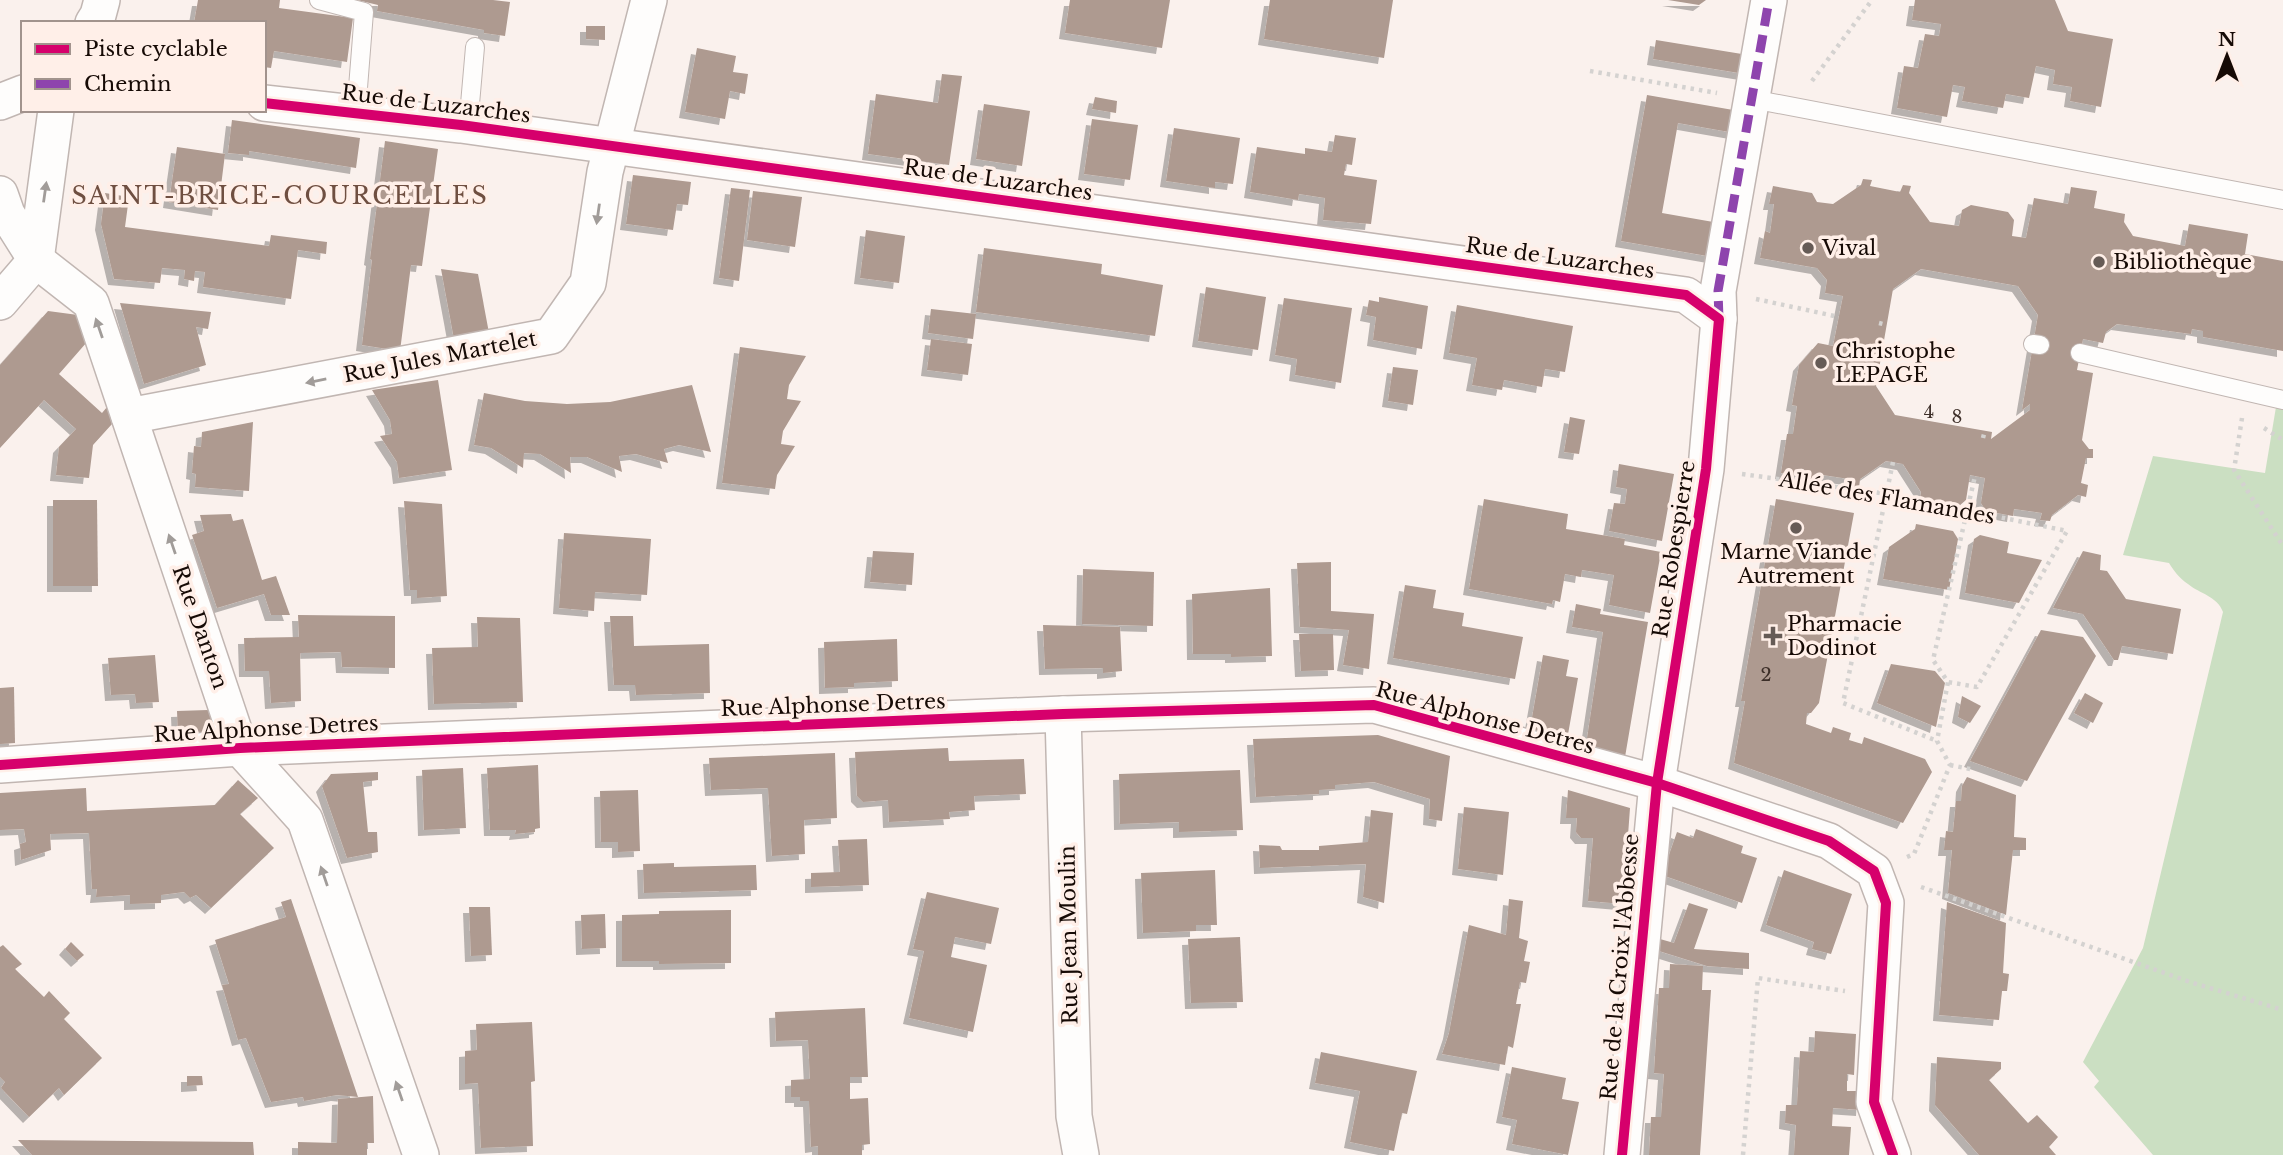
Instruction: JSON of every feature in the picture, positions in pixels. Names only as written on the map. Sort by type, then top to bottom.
[{"type":"street","points":[[94,21],[102,0]]},
{"type":"street","name":"Rue Jules Martelet","points":[[129,416],[551,336],[588,284],[604,172],[649,0]]},
{"type":"street","name":"Rue Robespierre","points":[[1657,783],[1706,469],[1718,305],[1769,0]]},
{"type":"street","points":[[0,102],[21,94]]},
{"type":"street","name":"Rue de Luzarches","points":[[266,103],[464,126],[1686,295],[1718,305]]},
{"type":"street","points":[[0,302],[36,260],[56,112]]},
{"type":"street","name":"Rue Danton","points":[[0,194],[7,214],[36,260],[91,303],[240,748],[305,820],[421,1155]]},
{"type":"street","name":"Rue Alphonse Detres","points":[[0,765],[240,748],[1063,714],[1374,705],[1657,783],[1829,841],[1874,871]]},
{"type":"street","name":"Rue Jean Moulin","points":[[1063,714],[1074,1116],[1081,1155]]},
{"type":"street","name":"Rue de la Croix l'Abbesse","points":[[1622,1155],[1657,783]]},
{"type":"street","points":[[1874,871],[1886,903],[1874,1102],[1893,1155]]},
{"type":"lane","points":[[319,0],[365,12],[356,113]]},
{"type":"lane","points":[[464,126],[475,47]]},
{"type":"lane","points":[[1752,99],[2283,200]]},
{"type":"lane","points":[[2080,353],[2283,400]]},
{"type":"path","points":[[1793,107],[1872,0]]},
{"type":"path","points":[[1590,71],[1752,99]]},
{"type":"path","points":[[1718,305],[1839,317]]},
{"type":"path","points":[[1879,323],[1887,325]]},
{"type":"path","points":[[2244,392],[2234,470],[2283,545]]},
{"type":"path","points":[[1983,438],[1985,430]]},
{"type":"path","points":[[1893,462],[1843,703],[1937,741]]},
{"type":"path","points":[[1975,476],[1933,660],[1948,682],[1937,741],[1950,765],[1975,771]]},
{"type":"path","points":[[1874,871],[1914,854],[1950,765]]},
{"type":"path","points":[[1874,871],[2190,982],[2283,1010]]},
{"type":"path","points":[[1743,1155],[1758,978],[1835,990],[1882,992]]},
{"type":"green space","points":[[2279,389],[2283,390],[2283,1155],[2153,1155],[2094,1087],[2099,1081],[2083,1062],[2143,948],[2223,612],[2212,599],[2182,579],[2169,563],[2123,555],[2153,456],[2265,473]]},
{"type":"building","points":[[198,0],[280,0],[279,8],[353,18],[347,62],[274,51],[271,68],[266,67],[266,21],[194,21]]},
{"type":"building","points":[[357,0],[510,2],[505,36],[377,11],[378,5]]},
{"type":"building","points":[[1070,0],[1170,0],[1162,48],[1065,33]]},
{"type":"building","points":[[1270,0],[1393,0],[1384,58],[1264,39]]},
{"type":"building","points":[[1668,0],[1706,0],[1699,5]]},
{"type":"building","points":[[1915,0],[2055,0],[2068,31],[2113,39],[2101,107],[2070,101],[2072,87],[2053,84],[2055,70],[2036,66],[2029,98],[2006,94],[2003,108],[1962,101],[1965,87],[1953,85],[1947,117],[1897,108],[1904,66],[1918,68],[1925,34],[1939,36],[1941,24],[1912,20]]},
{"type":"building","points":[[586,26],[605,26],[605,40],[586,39]]},
{"type":"building","points":[[1656,40],[1748,55],[1745,74],[1653,59]]},
{"type":"building","points":[[697,48],[736,56],[733,72],[748,74],[745,94],[730,91],[725,119],[685,112]]},
{"type":"building","points":[[942,74],[962,76],[949,165],[868,154],[876,94],[938,103]]},
{"type":"building","points":[[1647,95],[1739,111],[1735,133],[1678,123],[1662,213],[1719,223],[1713,257],[1621,241]]},
{"type":"building","points":[[1095,97],[1117,101],[1116,113],[1092,109]]},
{"type":"building","points":[[984,104],[1030,111],[1022,166],[976,159]]},
{"type":"building","points":[[1092,119],[1138,125],[1130,180],[1084,174]]},
{"type":"building","points":[[232,120],[360,138],[356,168],[249,151],[249,155],[228,153]]},
{"type":"building","points":[[1174,128],[1240,138],[1233,184],[1215,182],[1215,188],[1166,181]]},
{"type":"building","points":[[1335,135],[1356,138],[1352,165],[1346,164],[1344,175],[1377,180],[1371,224],[1323,220],[1325,198],[1299,194],[1298,200],[1250,192],[1257,147],[1305,154],[1305,148],[1332,152]]},
{"type":"building","points":[[385,141],[438,149],[422,266],[411,265],[400,351],[362,345]]},
{"type":"building","points":[[177,147],[225,154],[218,210],[169,202]]},
{"type":"building","points":[[633,175],[691,182],[688,205],[677,204],[673,230],[626,224]]},
{"type":"building","points":[[1863,179],[1872,180],[1870,186],[1900,192],[1903,185],[1911,186],[1909,193],[1930,222],[1959,226],[1962,210],[1971,205],[2008,212],[2014,220],[2012,236],[2026,238],[2034,198],[2068,204],[2071,187],[2097,191],[2094,208],[2125,214],[2124,222],[2133,236],[2185,246],[2189,224],[2248,234],[2245,254],[2283,261],[2283,351],[2203,337],[2203,331],[2192,329],[2191,334],[2117,324],[2106,332],[2103,343],[2083,339],[2077,370],[2093,373],[2082,440],[2089,449],[2093,449],[2093,458],[2086,458],[2081,483],[2088,485],[2086,497],[2078,495],[2052,515],[2050,521],[2040,520],[2042,513],[2014,509],[2013,516],[1986,511],[1981,503],[1985,478],[1970,475],[1966,500],[1959,506],[1920,499],[1921,492],[1903,464],[1886,461],[1860,479],[1859,488],[1848,486],[1849,479],[1823,475],[1822,481],[1781,473],[1787,434],[1793,434],[1797,406],[1792,405],[1799,365],[1818,343],[1833,346],[1843,296],[1825,293],[1827,280],[1817,268],[1760,258],[1765,231],[1770,233],[1774,204],[1769,204],[1773,186],[1812,193],[1817,202],[1833,204],[1861,185]],"holes":[[[1921,269],[2018,286],[2038,315],[2022,410],[2030,404],[2030,410],[1991,439],[1992,432],[1895,415],[1876,386],[1893,289]]]},
{"type":"building","points":[[731,188],[750,190],[739,281],[719,278]]},
{"type":"building","points":[[753,191],[802,197],[795,247],[747,240]]},
{"type":"building","points":[[105,193],[129,197],[125,227],[269,246],[271,235],[327,242],[326,254],[298,250],[291,299],[203,287],[205,272],[195,271],[194,281],[184,279],[185,270],[162,268],[160,283],[114,279],[101,224]]},
{"type":"building","points":[[866,230],[905,236],[899,283],[860,278]]},
{"type":"building","points":[[984,248],[1102,264],[1101,274],[1163,285],[1155,336],[976,312]]},
{"type":"building","points":[[441,269],[478,274],[489,333],[454,339]]},
{"type":"building","points":[[1206,287],[1266,297],[1258,350],[1198,341]]},
{"type":"building","points":[[1379,297],[1428,306],[1422,349],[1373,340],[1376,317],[1366,315],[1369,300],[1379,302]]},
{"type":"building","points":[[1284,298],[1352,308],[1341,383],[1295,375],[1297,359],[1275,355]]},
{"type":"building","points":[[120,303],[211,312],[208,329],[196,327],[206,365],[144,384]]},
{"type":"building","points":[[1457,305],[1573,326],[1565,372],[1545,369],[1542,387],[1504,380],[1502,390],[1472,385],[1477,358],[1449,353]]},
{"type":"building","points":[[931,309],[976,314],[973,339],[928,333]]},
{"type":"building","points":[[48,311],[78,315],[87,342],[59,374],[102,413],[107,407],[112,424],[93,445],[89,478],[56,475],[59,447],[76,429],[44,400],[0,448],[0,365]]},
{"type":"building","points":[[931,339],[972,344],[968,375],[927,370]]},
{"type":"building","points":[[740,347],[806,356],[789,385],[787,399],[801,401],[783,431],[781,444],[795,446],[777,475],[775,489],[722,483]]},
{"type":"building","points":[[1393,367],[1418,370],[1413,405],[1388,401]]},
{"type":"building","points":[[438,380],[452,470],[399,478],[397,462],[380,436],[392,434],[390,420],[372,390]]},
{"type":"building","points":[[692,385],[711,452],[679,445],[664,449],[668,463],[636,454],[619,456],[622,472],[587,457],[570,457],[571,473],[540,454],[524,453],[523,468],[491,448],[474,445],[484,393],[525,401],[567,404],[610,402]]},
{"type":"building","points":[[1570,417],[1585,420],[1579,454],[1564,452]]},
{"type":"building","points":[[253,422],[249,491],[195,487],[196,474],[192,473],[194,446],[201,447],[202,432]]},
{"type":"building","points":[[1619,464],[1674,474],[1662,541],[1609,531],[1614,503],[1625,504],[1627,489],[1616,487]]},
{"type":"building","points":[[1484,499],[1568,514],[1566,529],[1625,539],[1624,545],[1661,552],[1650,613],[1609,605],[1614,575],[1582,570],[1581,577],[1565,574],[1560,602],[1553,600],[1552,604],[1469,589]]},
{"type":"building","points":[[1776,499],[1854,513],[1819,703],[1811,713],[1807,713],[1806,724],[1831,733],[1833,727],[1851,733],[1849,740],[1862,744],[1864,737],[1925,759],[1932,772],[1903,823],[1734,763],[1745,701],[1741,701]]},
{"type":"building","points":[[53,500],[97,500],[98,586],[53,586]]},
{"type":"building","points":[[404,501],[442,504],[447,596],[417,598],[417,590],[410,590]]},
{"type":"building","points":[[231,514],[233,521],[243,519],[262,580],[276,576],[290,615],[271,615],[264,594],[217,608],[192,535],[204,531],[200,515]]},
{"type":"building","points":[[1916,524],[1953,531],[1958,539],[1949,590],[1883,579],[1889,547],[1915,529]]},
{"type":"building","points":[[564,533],[651,539],[647,595],[595,592],[594,611],[559,608]]},
{"type":"building","points":[[1980,535],[2009,542],[2007,553],[2042,560],[2019,603],[1965,593],[1974,539]]},
{"type":"building","points":[[873,551],[914,553],[912,585],[870,582]]},
{"type":"building","points":[[2083,551],[2101,555],[2100,570],[2107,571],[2126,599],[2181,609],[2173,654],[2122,646],[2118,660],[2114,660],[2083,614],[2053,608]]},
{"type":"building","points":[[1331,562],[1331,611],[1374,614],[1369,669],[1343,665],[1349,630],[1300,627],[1297,563]]},
{"type":"building","points":[[1083,569],[1154,572],[1153,626],[1082,624]]},
{"type":"building","points":[[1405,585],[1436,590],[1433,608],[1464,613],[1462,626],[1523,637],[1515,679],[1393,658]]},
{"type":"building","points":[[1270,588],[1272,656],[1193,654],[1192,594]]},
{"type":"building","points":[[1576,604],[1601,609],[1600,614],[1648,622],[1625,757],[1586,745],[1603,632],[1572,627]]},
{"type":"building","points":[[298,615],[395,616],[395,668],[342,667],[341,652],[300,653],[301,701],[271,703],[269,671],[245,671],[244,638],[299,637]]},
{"type":"building","points":[[610,616],[633,616],[634,646],[709,644],[710,693],[636,695],[635,685],[614,685]]},
{"type":"building","points":[[477,617],[520,618],[523,702],[434,704],[432,648],[478,647]]},
{"type":"building","points":[[1043,625],[1120,627],[1122,671],[1103,673],[1103,668],[1045,669]]},
{"type":"building","points":[[2041,630],[2083,637],[2096,656],[2027,781],[1970,761]]},
{"type":"building","points":[[1299,634],[1333,634],[1334,670],[1301,671]]},
{"type":"building","points":[[897,639],[898,681],[854,683],[854,687],[825,688],[824,642]]},
{"type":"building","points":[[155,655],[159,702],[136,703],[135,694],[111,695],[108,658]]},
{"type":"building","points":[[1543,655],[1569,660],[1566,676],[1578,678],[1567,740],[1530,729]]},
{"type":"building","points":[[1891,664],[1935,671],[1945,683],[1936,727],[1877,703]]},
{"type":"building","points":[[14,687],[15,743],[0,744],[0,688]]},
{"type":"building","points":[[2085,693],[2103,703],[2093,723],[2074,713]]},
{"type":"building","points":[[1962,696],[1981,706],[1970,723],[1958,717]]},
{"type":"building","points":[[208,710],[212,721],[203,733],[178,735],[177,711]]},
{"type":"building","points":[[1378,735],[1450,756],[1442,821],[1429,819],[1430,799],[1374,782],[1335,785],[1335,789],[1319,790],[1319,794],[1256,797],[1253,739]]},
{"type":"building","points":[[948,748],[949,761],[1024,759],[1026,794],[974,796],[975,810],[949,812],[950,819],[889,822],[888,800],[863,802],[857,796],[855,752]]},
{"type":"building","points":[[835,753],[837,818],[804,820],[805,854],[772,856],[768,788],[711,790],[709,758]]},
{"type":"building","points":[[538,765],[540,828],[535,829],[535,832],[515,834],[516,830],[490,830],[487,768]]},
{"type":"building","points":[[463,768],[466,828],[424,830],[422,770]]},
{"type":"building","points":[[1240,770],[1243,830],[1179,832],[1179,822],[1120,824],[1119,774]]},
{"type":"building","points":[[378,772],[378,780],[363,782],[368,832],[377,832],[378,852],[347,858],[322,786],[331,774]]},
{"type":"building","points":[[1967,777],[2016,795],[2014,837],[2026,838],[2026,850],[2013,850],[2006,915],[1948,893],[1952,850],[1944,850],[1946,831],[1953,832],[1956,801],[1961,801],[1962,786]]},
{"type":"building","points":[[238,780],[258,798],[240,814],[274,848],[211,908],[196,895],[190,898],[184,892],[161,895],[161,903],[130,904],[130,895],[96,897],[97,889],[92,889],[89,833],[50,834],[51,850],[21,860],[20,844],[26,842],[24,829],[0,830],[0,793],[86,788],[87,811],[215,805]]},
{"type":"building","points":[[638,790],[640,851],[618,852],[618,842],[601,842],[600,791]]},
{"type":"building","points":[[1568,790],[1630,808],[1623,904],[1588,901],[1593,838],[1581,838],[1576,832],[1577,818],[1566,818]]},
{"type":"building","points":[[1464,807],[1509,812],[1503,875],[1458,869]]},
{"type":"building","points":[[1371,810],[1393,813],[1384,903],[1363,897],[1366,864],[1260,868],[1259,845],[1280,846],[1282,850],[1319,850],[1319,846],[1368,842]]},
{"type":"building","points":[[1696,829],[1743,846],[1741,853],[1757,858],[1742,903],[1662,875],[1677,832],[1693,838]]},
{"type":"building","points":[[867,839],[869,885],[811,887],[811,873],[840,872],[838,840]]},
{"type":"building","points":[[674,863],[674,867],[756,865],[757,890],[644,893],[643,864]]},
{"type":"building","points":[[1215,870],[1217,925],[1196,925],[1196,931],[1143,933],[1141,873]]},
{"type":"building","points":[[1784,870],[1852,894],[1831,954],[1812,949],[1814,942],[1766,925]]},
{"type":"building","points":[[927,892],[999,908],[991,944],[955,937],[951,957],[987,965],[973,1032],[909,1018],[924,951],[913,949]]},
{"type":"building","points":[[291,899],[358,1097],[337,1095],[304,1101],[303,1097],[271,1102],[246,1038],[238,1040],[222,985],[229,984],[215,940],[286,917],[281,902]]},
{"type":"building","points":[[1509,899],[1523,901],[1519,938],[1528,941],[1524,961],[1530,962],[1526,983],[1520,982],[1516,1004],[1521,1004],[1513,1048],[1508,1046],[1505,1065],[1442,1054],[1449,1033],[1469,925],[1506,935]]},
{"type":"building","points":[[1947,902],[2006,923],[2003,973],[2009,974],[2007,991],[2002,991],[1999,1020],[1939,1015]]},
{"type":"building","points":[[1689,903],[1708,909],[1694,949],[1749,953],[1749,969],[1707,966],[1659,951],[1660,939],[1674,943]]},
{"type":"building","points":[[469,907],[490,907],[492,955],[471,956]]},
{"type":"building","points":[[731,910],[731,963],[659,964],[659,961],[622,961],[622,915],[659,914],[659,911]]},
{"type":"building","points":[[605,914],[606,948],[582,949],[581,915]]},
{"type":"building","points":[[1240,937],[1243,1002],[1191,1003],[1188,939]]},
{"type":"building","points":[[71,942],[84,955],[77,961],[65,949]]},
{"type":"building","points":[[3,945],[22,964],[15,969],[44,997],[49,991],[70,1013],[64,1019],[102,1058],[64,1095],[59,1088],[29,1117],[1,1088],[5,1082],[0,1077],[0,947]]},
{"type":"building","points":[[1670,964],[1703,966],[1702,990],[1711,990],[1700,1155],[1649,1155],[1651,1117],[1661,1117],[1664,1074],[1654,1073],[1659,988],[1669,988]]},
{"type":"building","points":[[865,1008],[868,1077],[850,1077],[850,1099],[868,1098],[870,1144],[862,1145],[862,1155],[818,1155],[818,1146],[811,1147],[809,1101],[791,1097],[791,1080],[810,1079],[808,1040],[776,1041],[775,1012]]},
{"type":"building","points":[[532,1022],[535,1081],[531,1082],[533,1146],[481,1148],[478,1083],[465,1084],[465,1051],[477,1050],[476,1024]]},
{"type":"building","points":[[1815,1031],[1856,1034],[1854,1075],[1847,1074],[1847,1091],[1863,1091],[1862,1110],[1833,1108],[1832,1126],[1851,1127],[1849,1155],[1794,1155],[1796,1125],[1785,1123],[1786,1105],[1797,1105],[1800,1051],[1814,1052]]},
{"type":"building","points":[[1321,1052],[1417,1071],[1407,1114],[1402,1113],[1394,1151],[1350,1142],[1360,1091],[1315,1083]]},
{"type":"building","points":[[1937,1057],[2001,1062],[2001,1069],[1989,1080],[2028,1123],[2037,1115],[2058,1137],[2049,1147],[2056,1155],[1979,1155],[1935,1105]]},
{"type":"building","points":[[1512,1067],[1566,1078],[1562,1099],[1579,1102],[1568,1155],[1512,1144],[1517,1120],[1502,1117]]},
{"type":"building","points":[[187,1076],[202,1076],[203,1085],[187,1086]]},
{"type":"building","points":[[373,1096],[374,1143],[367,1143],[367,1155],[298,1155],[298,1142],[337,1143],[338,1099]]},
{"type":"building","points":[[18,1140],[253,1142],[254,1155],[32,1155]]},
{"type":"marked path","points":[[1719,319],[1718,291],[1769,0]]},
{"type":"cycle path","points":[[266,103],[461,125],[1686,295],[1719,319],[1706,469],[1657,783],[1622,1155]]},
{"type":"cycle path","points":[[0,765],[240,748],[1063,714],[1374,705],[1657,783],[1829,841],[1874,871],[1886,903],[1874,1102],[1893,1155]]},
{"type":"place","name":"Vival","points":[[1808,248]]},
{"type":"place","name":"Bibliothèque","points":[[2099,262]]},
{"type":"place","name":"Christophe LEPAGE","points":[[1821,363]]},
{"type":"place","name":"Marne Viande Autrement","points":[[1796,528]]},
{"type":"place","name":"Pharmacie Dodinot","points":[[1773,636]]},
{"type":"district","name":"SAINT-BRICE-COURCELLES","points":[[280,195]]}]
